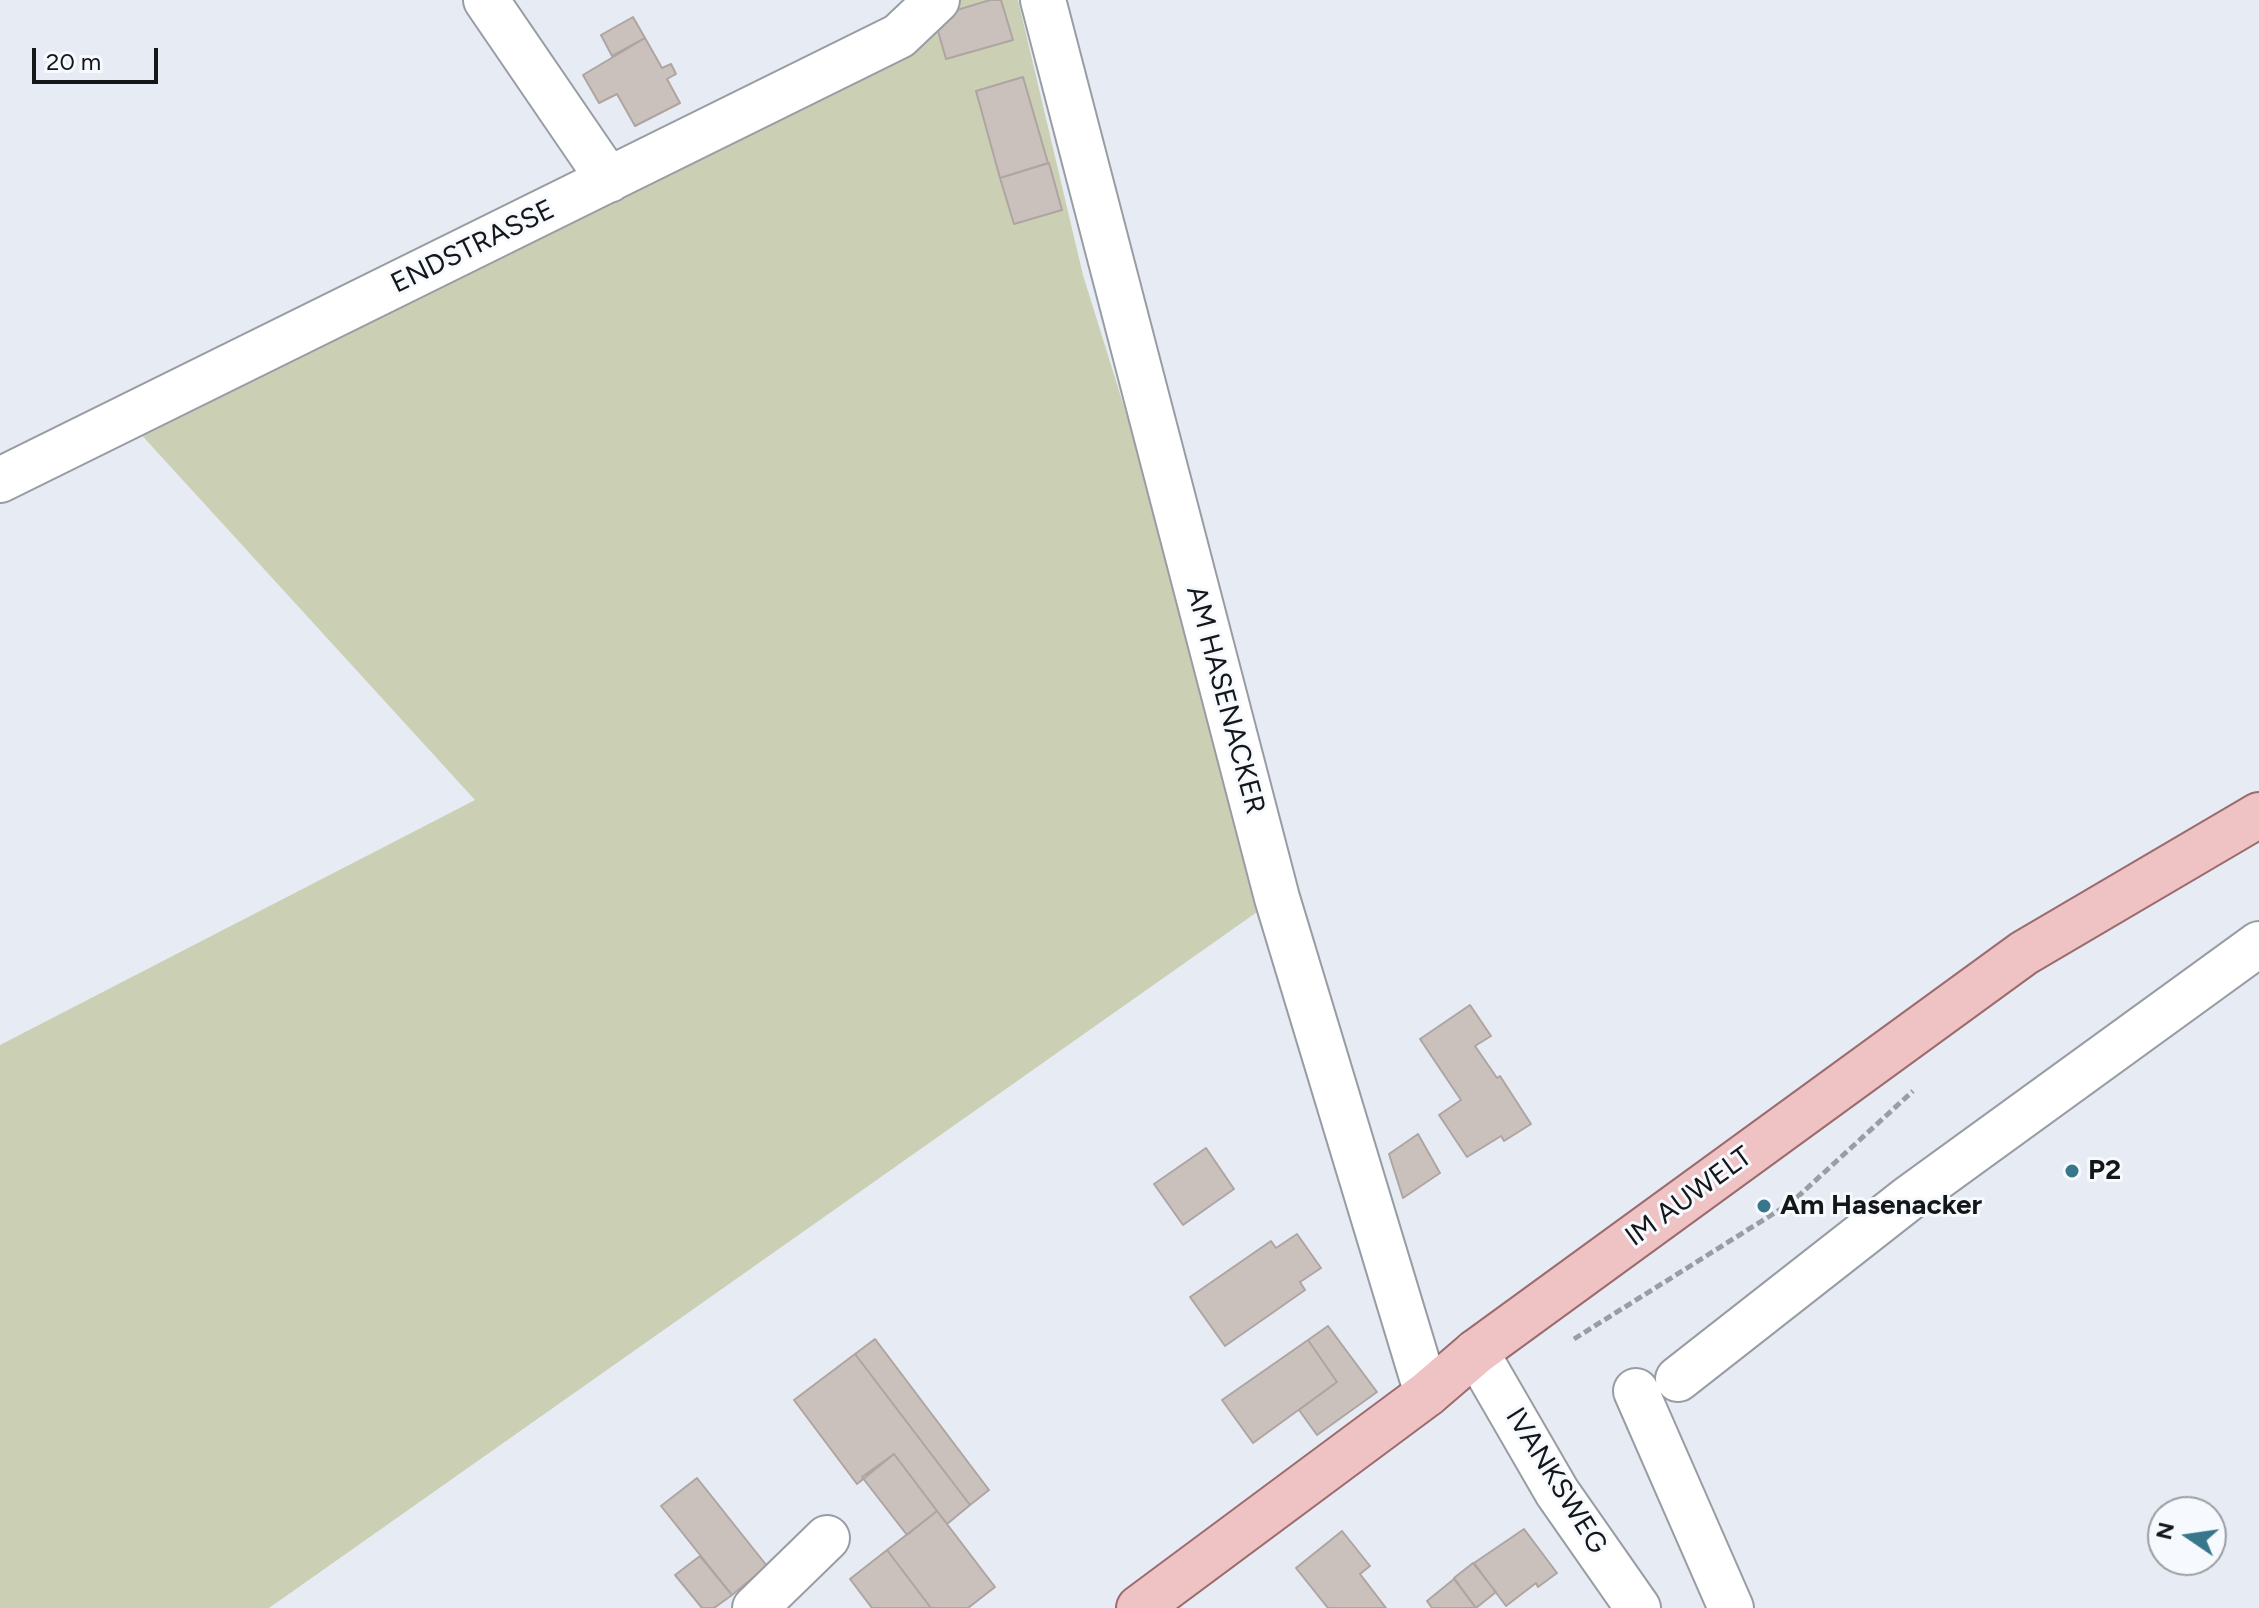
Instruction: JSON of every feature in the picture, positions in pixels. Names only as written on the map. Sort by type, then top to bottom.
[{"type":"main road","name":"IM AUWELT","points":[[1139,1608],[1427,1394],[1476,1352],[2024,953],[2259,815]]},
{"type":"street","points":[[486,0],[609,180]]},
{"type":"street","name":"ENDSTRASSE","points":[[0,480],[899,36],[937,0]]},
{"type":"street","name":"AM HASENACKER","points":[[1043,0],[1277,898],[1427,1394]]},
{"type":"street","points":[[1678,1379],[1909,1198],[2259,944]]},
{"type":"street","name":"IVANKSWEG","points":[[1476,1352],[1557,1492],[1638,1608]]},
{"type":"street","points":[[1636,1391],[1731,1608]]},
{"type":"street","points":[[755,1608],[827,1538]]},
{"type":"path","points":[[1564,1345],[1792,1202],[1918,1087]]},
{"type":"green space","points":[[937,0],[1018,0],[1083,275],[1277,898],[269,1608],[0,1608],[0,1045],[475,800],[126,418]]},
{"type":"building","points":[[990,0],[1001,0],[1013,40],[946,59],[934,17]]},
{"type":"building","points":[[633,17],[645,38],[612,56],[601,35]]},
{"type":"building","points":[[645,38],[662,68],[671,64],[676,74],[667,79],[680,103],[635,126],[617,94],[599,103],[583,75]]},
{"type":"building","points":[[1023,77],[1048,163],[1000,178],[976,91]]},
{"type":"building","points":[[1049,163],[1062,210],[1014,224],[1000,178]]},
{"type":"building","points":[[1470,1005],[1491,1036],[1475,1046],[1497,1078],[1500,1076],[1531,1124],[1504,1141],[1501,1136],[1467,1157],[1439,1115],[1461,1100],[1420,1039]]},
{"type":"building","points":[[1418,1134],[1440,1173],[1403,1198],[1389,1154]]},
{"type":"building","points":[[1206,1148],[1234,1189],[1183,1225],[1154,1184]]},
{"type":"building","points":[[1297,1234],[1321,1268],[1300,1282],[1305,1290],[1225,1346],[1190,1297],[1271,1241],[1276,1248]]},
{"type":"building","points":[[1328,1326],[1377,1392],[1317,1435],[1299,1410],[1337,1382],[1308,1340]]},
{"type":"building","points":[[875,1339],[989,1490],[970,1505],[855,1354]]},
{"type":"building","points":[[1308,1340],[1337,1382],[1253,1443],[1222,1400]]},
{"type":"building","points":[[855,1354],[970,1505],[947,1524],[894,1454],[857,1484],[794,1400]]},
{"type":"building","points":[[894,1454],[937,1511],[907,1535],[862,1477]]},
{"type":"building","points":[[697,1478],[767,1566],[732,1595],[661,1506]]},
{"type":"building","points":[[937,1511],[995,1587],[968,1608],[931,1608],[887,1550]]},
{"type":"building","points":[[1524,1529],[1557,1573],[1538,1587],[1536,1583],[1506,1606],[1474,1563]]},
{"type":"building","points":[[1342,1531],[1370,1566],[1360,1574],[1386,1608],[1328,1608],[1296,1568]]},
{"type":"building","points":[[887,1550],[931,1608],[872,1608],[850,1579]]},
{"type":"building","points":[[700,1556],[732,1595],[714,1608],[702,1608],[675,1575]]},
{"type":"building","points":[[1473,1563],[1496,1592],[1476,1608],[1454,1578]]},
{"type":"building","points":[[1454,1579],[1476,1608],[1432,1608],[1427,1601]]},
{"type":"place","name":"P2","points":[[2072,1171]]},
{"type":"place","name":"Am Hasenacker","points":[[1764,1206]]}]
